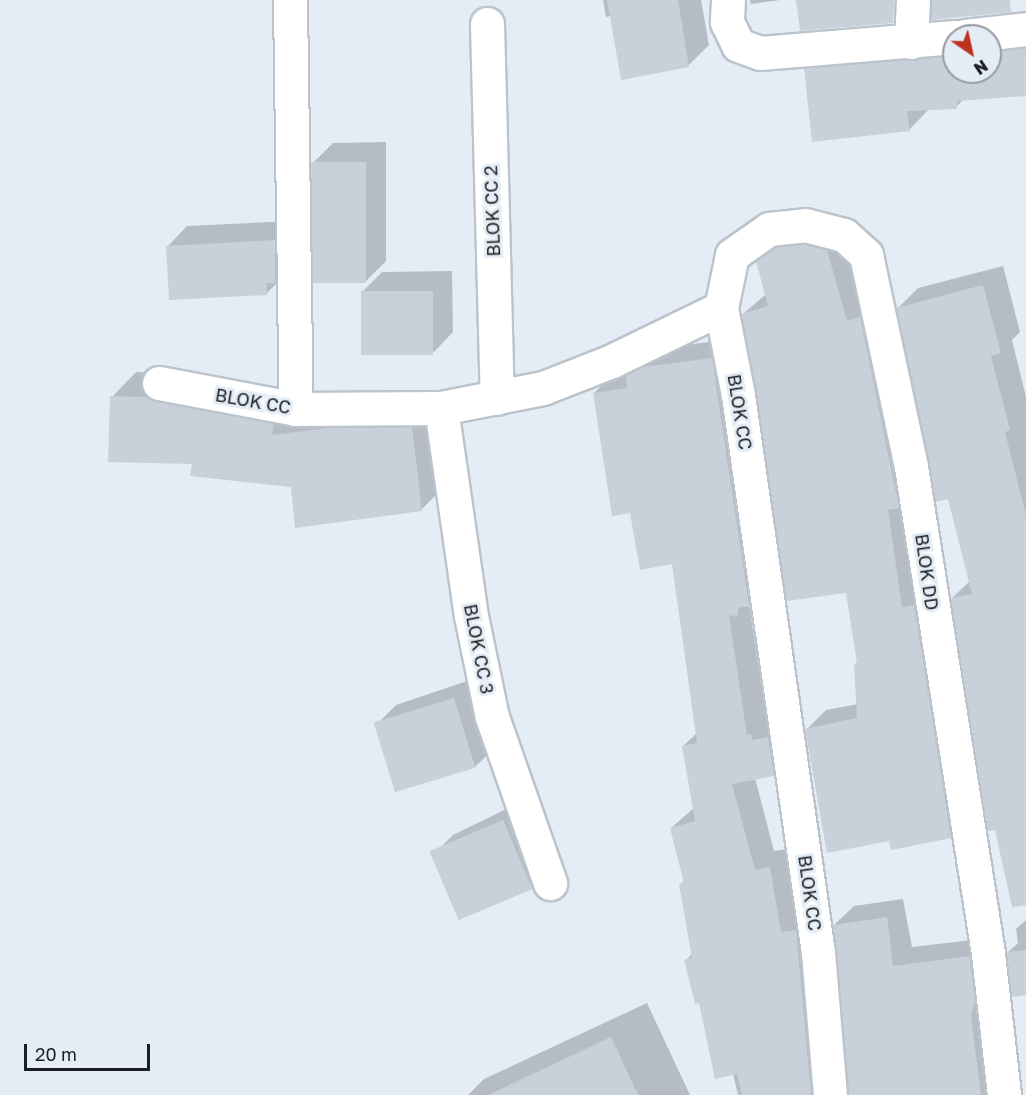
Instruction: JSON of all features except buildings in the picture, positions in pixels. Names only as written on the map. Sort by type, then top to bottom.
[{"type":"street","points":[[290,0],[296,409]]},
{"type":"street","points":[[728,0],[727,22],[738,45],[760,53],[942,38]]},
{"type":"street","points":[[911,42],[913,0]]},
{"type":"street","name":"BLOK CC 2","points":[[487,24],[497,398]]},
{"type":"street","points":[[1002,32],[1026,29]]},
{"type":"street","name":"BLOK DD","points":[[721,308],[732,255],[769,229],[806,225],[844,235],[866,255],[911,467],[988,954],[1004,1095]]},
{"type":"street","name":"BLOK CC","points":[[159,383],[296,409],[441,408],[543,388],[612,362],[721,308],[738,395],[818,954],[830,1095]]},
{"type":"street","name":"BLOK CC 3","points":[[441,408],[471,616],[492,717],[550,883]]}]
